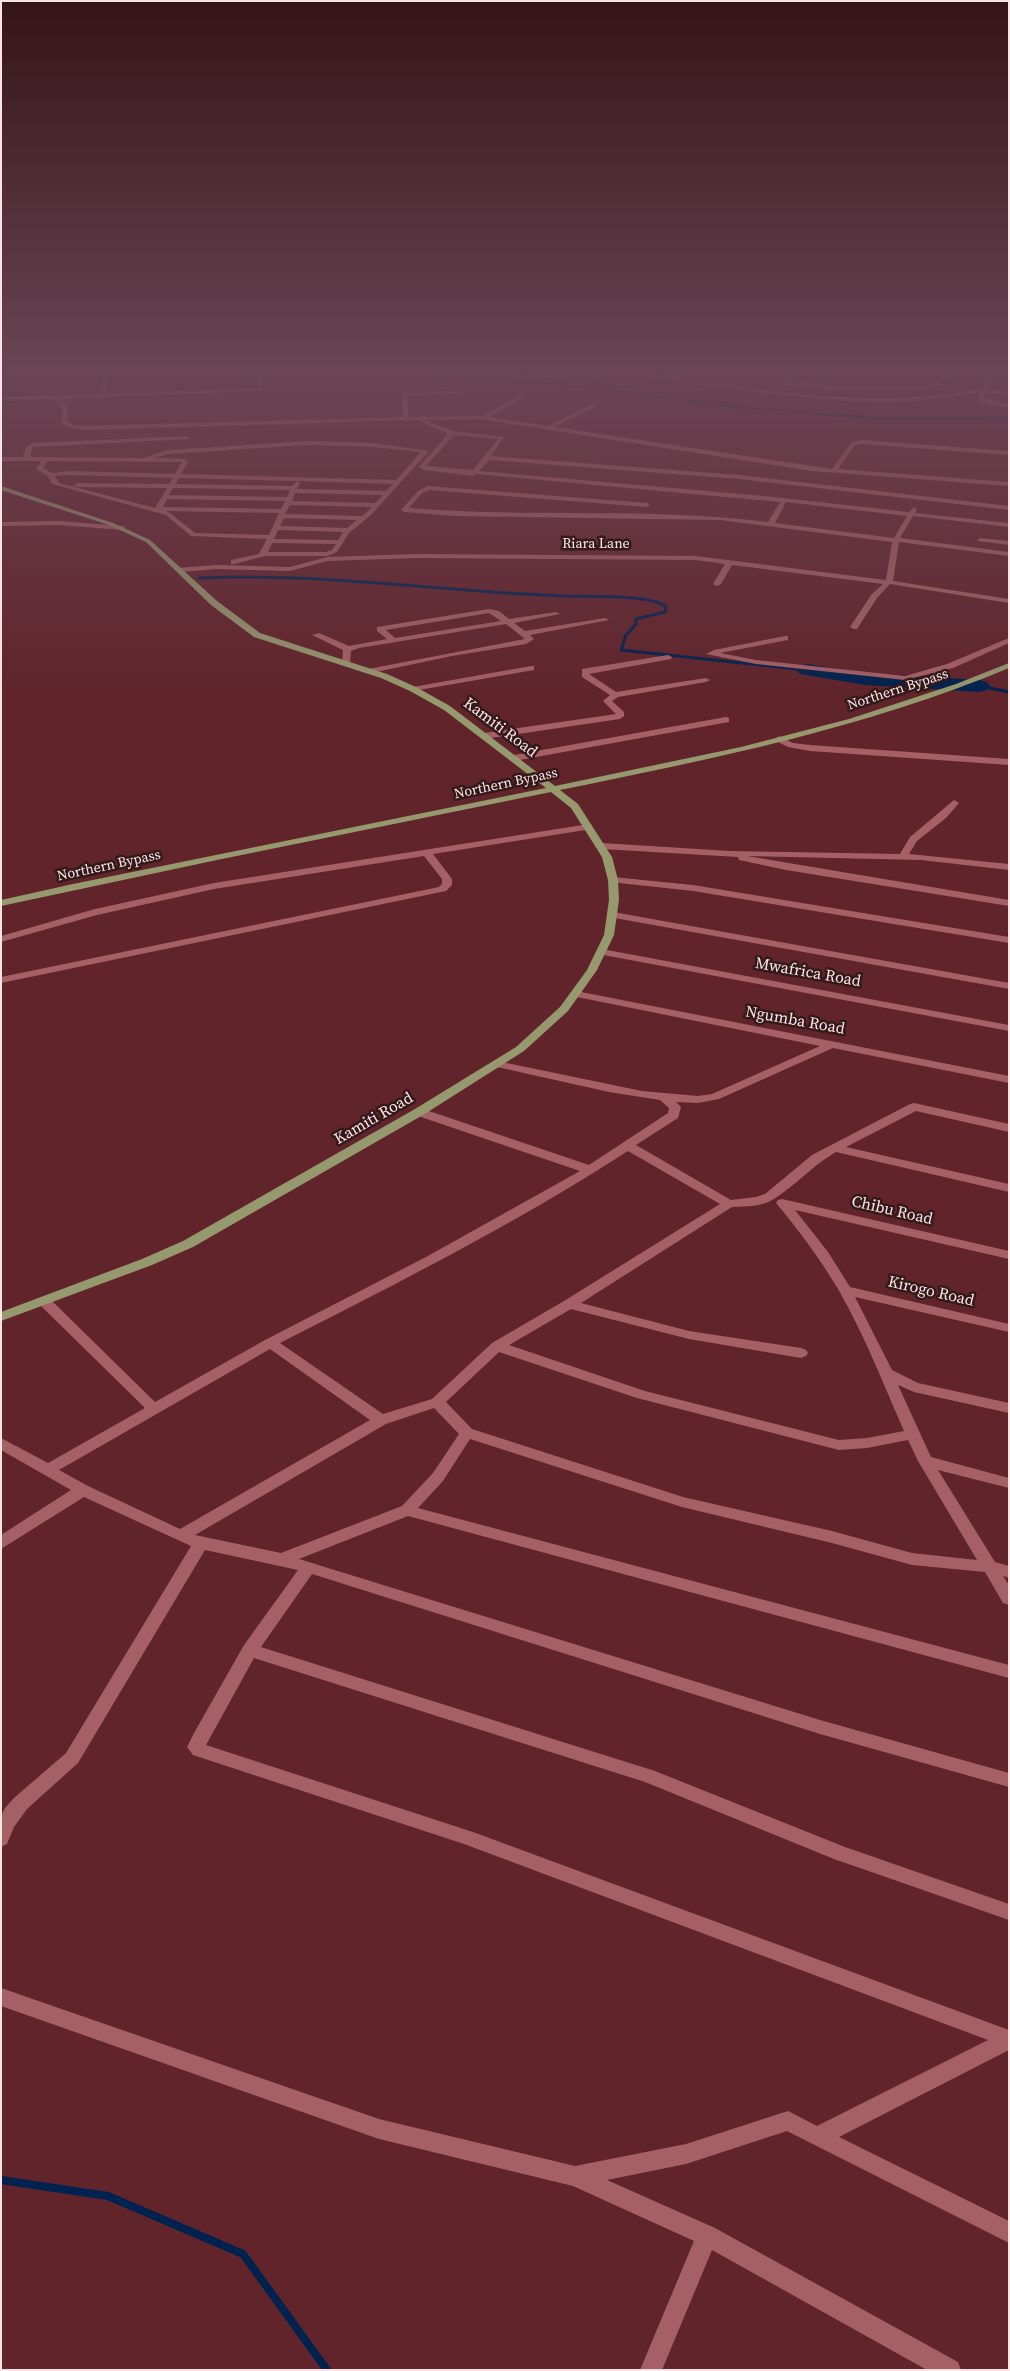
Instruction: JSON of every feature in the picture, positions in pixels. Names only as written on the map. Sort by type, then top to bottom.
[{"type":"main road","name":"Kamiti Road","points":[[1,488],[123,528],[148,542],[214,603],[257,635],[371,671],[413,689],[447,708],[575,806],[602,846],[613,880],[613,915],[609,935],[602,952],[576,994],[542,1030],[497,1064],[419,1112],[188,1244],[147,1262],[1,1317]]},
{"type":"main road","name":"Northern Bypass","points":[[1,902],[639,771],[779,739],[876,713],[976,680],[1009,665]]},
{"type":"street","points":[[52,479],[54,483],[57,484],[158,510],[173,517],[192,535],[339,542]]},
{"type":"street","points":[[158,510],[175,479]]},
{"type":"street","points":[[178,568],[259,558],[263,554],[298,479]]},
{"type":"street","points":[[314,479],[397,482]]},
{"type":"street","points":[[263,554],[327,554],[335,551],[348,530],[364,518],[400,479]]},
{"type":"street","points":[[521,494],[532,479]]},
{"type":"street","points":[[536,479],[654,497]]},
{"type":"street","points":[[757,479],[1009,508]]},
{"type":"street","points":[[937,479],[1009,484]]},
{"type":"street","points":[[764,498],[772,480]]},
{"type":"street","points":[[57,484],[388,492]]},
{"type":"street","points":[[1009,525],[764,498],[521,494],[426,488],[404,510],[454,514],[706,517],[771,523],[1009,554]]},
{"type":"street","points":[[164,497],[377,505]]},
{"type":"street","points":[[638,516],[654,497]]},
{"type":"street","points":[[854,627],[874,597],[892,576],[896,540],[913,514],[918,497]]},
{"type":"street","points":[[771,523],[784,500]]},
{"type":"street","points":[[158,510],[282,513],[364,518]]},
{"type":"street","points":[[1,524],[59,523],[123,528]]},
{"type":"street","points":[[275,528],[348,530]]},
{"type":"street","points":[[980,540],[1009,543]]},
{"type":"street","name":"Riara Lane","points":[[178,568],[290,569],[327,559],[431,556],[696,558],[888,582],[1009,601]]},
{"type":"street","points":[[718,584],[730,561]]},
{"type":"street","points":[[371,671],[452,654],[526,642],[530,639],[496,613],[487,612],[380,629],[392,639]]},
{"type":"street","points":[[316,635],[348,649],[392,639],[556,614]]},
{"type":"street","points":[[524,634],[605,620]]},
{"type":"street","points":[[785,638],[710,654],[798,667],[905,678],[950,666],[1009,640]]},
{"type":"street","points":[[346,663],[345,652],[348,649]]},
{"type":"street","points":[[615,696],[585,675],[585,672],[668,657]]},
{"type":"street","points":[[413,689],[531,668]]},
{"type":"street","points":[[484,736],[620,716],[620,712],[607,701],[615,696],[706,680]]},
{"type":"street","points":[[514,758],[726,720]]},
{"type":"street","points":[[779,739],[791,745],[810,748],[1009,762]]},
{"type":"street","points":[[904,856],[905,849],[942,818],[954,803]]},
{"type":"street","points":[[1,939],[95,912],[214,886],[589,827]]},
{"type":"street","points":[[602,846],[730,854],[944,858],[1009,868]]},
{"type":"street","points":[[1,980],[442,889],[447,884],[446,879],[426,852]]},
{"type":"street","points":[[730,854],[786,867],[1009,903]]},
{"type":"street","points":[[613,880],[692,888],[1009,940]]},
{"type":"street","points":[[613,915],[1009,986]]},
{"type":"street","name":"Mwafrica Road","points":[[602,952],[1009,1028]]},
{"type":"street","name":"Ngumba Road","points":[[576,994],[1009,1080]]},
{"type":"street","points":[[497,1064],[664,1098],[711,1098],[834,1044]]},
{"type":"street","points":[[49,1469],[270,1343],[431,1260],[590,1170],[674,1115],[675,1107],[664,1098]]},
{"type":"street","points":[[181,1536],[381,1420],[437,1402],[497,1346],[569,1304],[730,1204],[758,1201],[769,1197],[806,1165],[834,1148],[914,1107],[1009,1128]]},
{"type":"street","points":[[419,1112],[590,1170]]},
{"type":"street","points":[[628,1146],[730,1204]]},
{"type":"street","points":[[834,1148],[1009,1188]]},
{"type":"street","name":"Chibu Road","points":[[769,1197],[784,1204],[1009,1255]]},
{"type":"street","points":[[784,1204],[823,1255],[845,1290],[886,1373],[925,1461],[1009,1599]]},
{"type":"street","name":"Kirogo Road","points":[[845,1290],[1009,1328]]},
{"type":"street","points":[[44,1302],[154,1409]]},
{"type":"street","points":[[569,1304],[689,1335],[801,1353]]},
{"type":"street","points":[[270,1343],[381,1420]]},
{"type":"street","points":[[497,1346],[642,1395],[839,1446],[867,1444],[913,1434]]},
{"type":"street","points":[[886,1373],[914,1387],[1009,1408]]},
{"type":"street","points":[[437,1402],[467,1433],[682,1502],[832,1537],[912,1559],[990,1567],[1009,1572]]},
{"type":"street","points":[[282,1558],[406,1510],[438,1477],[467,1433]]},
{"type":"street","points":[[1,1443],[83,1490],[181,1536],[201,1543],[282,1558],[820,1727],[1009,1780]]},
{"type":"street","points":[[925,1461],[1009,1483]]},
{"type":"street","points":[[1,1543],[83,1490]]},
{"type":"street","points":[[406,1510],[1009,1672]]},
{"type":"street","points":[[1,1839],[6,1822],[22,1800],[60,1773],[72,1758],[201,1543]]},
{"type":"street","points":[[309,1567],[250,1650],[200,1738],[196,1747],[199,1750],[467,1838],[1009,2039]]},
{"type":"street","points":[[250,1650],[650,1776],[840,1853],[1009,1912]]},
{"type":"street","points":[[1,1997],[379,2129],[575,2176],[708,2236],[950,2370]]},
{"type":"street","points":[[818,2137],[1009,2039]]},
{"type":"street","points":[[575,2176],[686,2154],[788,2121],[1009,2232]]},
{"type":"street","points":[[651,2370],[708,2236]]},
{"type":"waterway","points":[[199,578],[245,577],[337,580],[520,594],[634,598],[658,603],[666,607],[665,612],[636,619],[636,624],[626,635],[621,650],[807,670]]},
{"type":"waterway","points":[[807,670],[865,679],[980,686]]},
{"type":"waterway","points":[[980,686],[1009,692]]},
{"type":"waterway","points":[[1,2180],[108,2196],[243,2254],[327,2370]]}]
